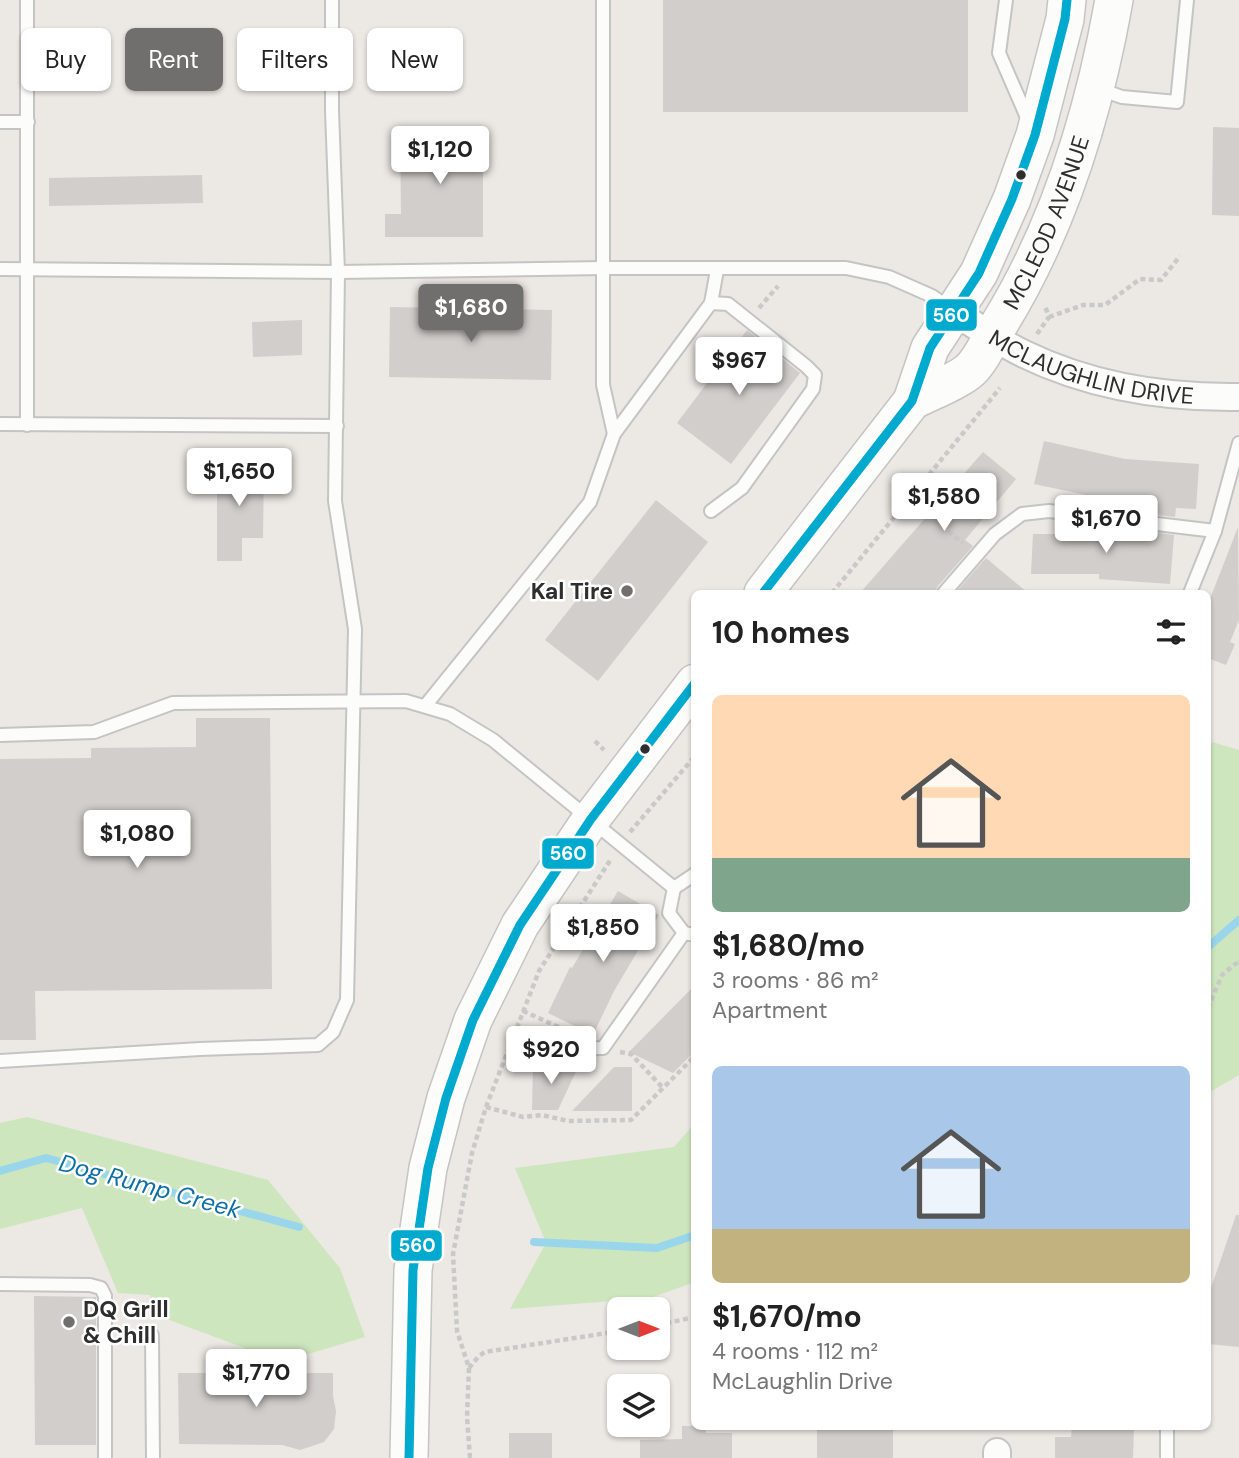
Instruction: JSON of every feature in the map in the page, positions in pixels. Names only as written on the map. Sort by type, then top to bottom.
[{"type":"street","name":"MCLEOD AVENUE","points":[[765,590],[912,401],[930,348],[955,312],[985,260],[1012,199],[1035,135],[1065,19],[1067,0]]},
{"type":"street","name":"MCLEOD AVENUE","points":[[912,401],[970,371],[1020,290],[1053,216],[1076,152],[1095,88],[1114,0]]},
{"type":"street","name":"MCLAUGHLIN DRIVE","points":[[955,312],[992,336],[1053,367],[1130,388],[1176,396],[1239,397]]},
{"type":"street","points":[[409,1458],[413,1270],[428,1168],[446,1098],[473,1020],[520,925],[591,819],[691,688]]},
{"type":"lane","points":[[27,0],[27,425]]},
{"type":"lane","points":[[0,1060],[318,1045],[334,1032],[347,1000],[354,700],[353,609],[335,500],[338,272],[332,111],[332,0]]},
{"type":"lane","points":[[603,0],[603,385],[614,434]]},
{"type":"lane","points":[[1006,0],[999,53],[1035,135]]},
{"type":"lane","points":[[1095,88],[1122,97],[1177,102],[1186,0]]},
{"type":"lane","points":[[0,122],[28,122]]},
{"type":"lane","points":[[0,269],[338,272],[846,268],[889,277],[932,296],[955,312]]},
{"type":"lane","points":[[425,706],[590,502],[614,434],[711,303],[716,289],[717,270]]},
{"type":"lane","points":[[711,303],[729,304],[815,375],[813,389],[742,488],[711,511]]},
{"type":"lane","points":[[0,425],[337,426]]},
{"type":"lane","points":[[1191,590],[1215,531],[1239,443]]},
{"type":"lane","points":[[947,590],[995,534],[1022,514],[1049,511],[1215,531]]},
{"type":"lane","points":[[0,735],[94,733],[173,703],[406,701],[450,714],[493,740],[674,888]]},
{"type":"lane","points":[[542,1050],[603,1048],[689,934],[669,913],[674,888],[691,877]]},
{"type":"lane","points":[[0,1284],[90,1285],[101,1288],[105,1296],[105,1458]]},
{"type":"lane","points":[[152,1335],[153,1458]]},
{"type":"lane","points":[[1167,1430],[1167,1458]]},
{"type":"path","points":[[1049,317],[1083,305],[1105,305],[1140,279],[1161,280],[1180,256]]},
{"type":"path","points":[[747,321],[793,270]]},
{"type":"path","points":[[908,500],[977,554]]},
{"type":"path","points":[[595,741],[606,752]]},
{"type":"path","points":[[1211,1002],[1222,975],[1239,961]]},
{"type":"path","points":[[486,1107],[523,1116],[541,1115],[568,1121],[631,1120],[691,1060]]},
{"type":"path","points":[[670,1322],[691,1318]]},
{"type":"path","points":[[470,1458],[467,1417],[469,1368],[479,1356],[485,1352],[607,1333]]},
{"type":"green space","points":[[1212,742],[1239,750],[1239,1075],[1211,1091]]},
{"type":"green space","points":[[27,1117],[268,1180],[340,1268],[365,1337],[282,1362],[156,1315],[150,1295],[118,1293],[82,1208],[0,1229],[0,1123]]},
{"type":"green space","points":[[691,1128],[691,1283],[653,1297],[607,1297],[607,1301],[510,1309],[546,1243],[515,1168],[674,1147]]},
{"type":"building","points":[[663,0],[968,0],[968,112],[663,112]]},
{"type":"building","points":[[1213,127],[1239,128],[1239,216],[1212,215]]},
{"type":"building","points":[[400,131],[483,131],[483,237],[385,237],[385,214],[401,214]]},
{"type":"building","points":[[202,175],[203,203],[49,206],[49,178]]},
{"type":"building","points":[[390,307],[552,310],[551,380],[389,377]]},
{"type":"building","points":[[302,320],[302,355],[253,357],[252,322]]},
{"type":"building","points":[[747,330],[800,373],[731,464],[677,423]]},
{"type":"building","points":[[1044,441],[1125,459],[1199,464],[1196,509],[1176,508],[1175,517],[1104,509],[1105,499],[1034,484]]},
{"type":"building","points":[[983,452],[1016,479],[965,540],[973,546],[936,590],[863,590]]},
{"type":"building","points":[[217,465],[264,465],[263,538],[242,538],[242,561],[217,561]]},
{"type":"building","name":"Kal Tire","points":[[656,500],[708,542],[598,681],[545,640]]},
{"type":"building","points":[[1103,526],[1174,535],[1170,584],[1099,579],[1099,574],[1031,574],[1033,534],[1102,534]]},
{"type":"building","points":[[1238,527],[1239,620],[1230,642],[1235,644],[1226,665],[1211,659],[1211,596]]},
{"type":"building","points":[[986,558],[1024,590],[958,590]]},
{"type":"building","points":[[196,718],[270,718],[272,989],[35,991],[36,1040],[0,1040],[0,759],[91,758],[91,748],[196,747]]},
{"type":"building","points":[[618,891],[659,915],[614,991],[593,1035],[548,1013],[570,967],[572,968]]},
{"type":"building","points":[[691,989],[691,1055],[673,1073],[629,1052]]},
{"type":"building","points":[[533,1066],[578,1067],[558,1110],[532,1110]]},
{"type":"building","points":[[614,1067],[632,1067],[632,1111],[572,1111]]},
{"type":"building","points":[[1236,1215],[1239,1215],[1239,1347],[1211,1344],[1211,1288]]},
{"type":"building","points":[[34,1296],[96,1297],[96,1445],[35,1445]]},
{"type":"building","points":[[178,1373],[333,1373],[336,1411],[334,1429],[324,1442],[300,1450],[282,1445],[179,1444]]},
{"type":"building","points":[[682,1426],[691,1426],[691,1430],[706,1430],[706,1433],[732,1433],[732,1458],[640,1458],[640,1440],[682,1439]]},
{"type":"building","points":[[817,1430],[893,1430],[893,1458],[817,1458]]},
{"type":"building","points":[[1072,1430],[1134,1430],[1133,1458],[1055,1458],[1055,1437],[1071,1437]]},
{"type":"building","points":[[509,1433],[552,1433],[552,1458],[509,1458]]},
{"type":"waterway","name":"Dog Rump Creek","points":[[1211,944],[1239,920]]},
{"type":"waterway","name":"Dog Rump Creek","points":[[0,1171],[46,1158],[299,1227]]},
{"type":"waterway","name":"Dog Rump Creek","points":[[534,1242],[657,1248],[691,1236]]},
{"type":"transit line","name":"560","points":[[765,590],[912,401],[930,348],[979,273],[1012,199],[1035,135],[1065,19],[1067,0]]},
{"type":"transit line","name":"560","points":[[409,1458],[413,1270],[428,1168],[446,1098],[473,1020],[520,925],[591,819],[691,688]]},
{"type":"place","name":"Kal Tire","points":[[627,591]]},
{"type":"place","name":"DQ Grill & Chill","points":[[69,1322]]}]
